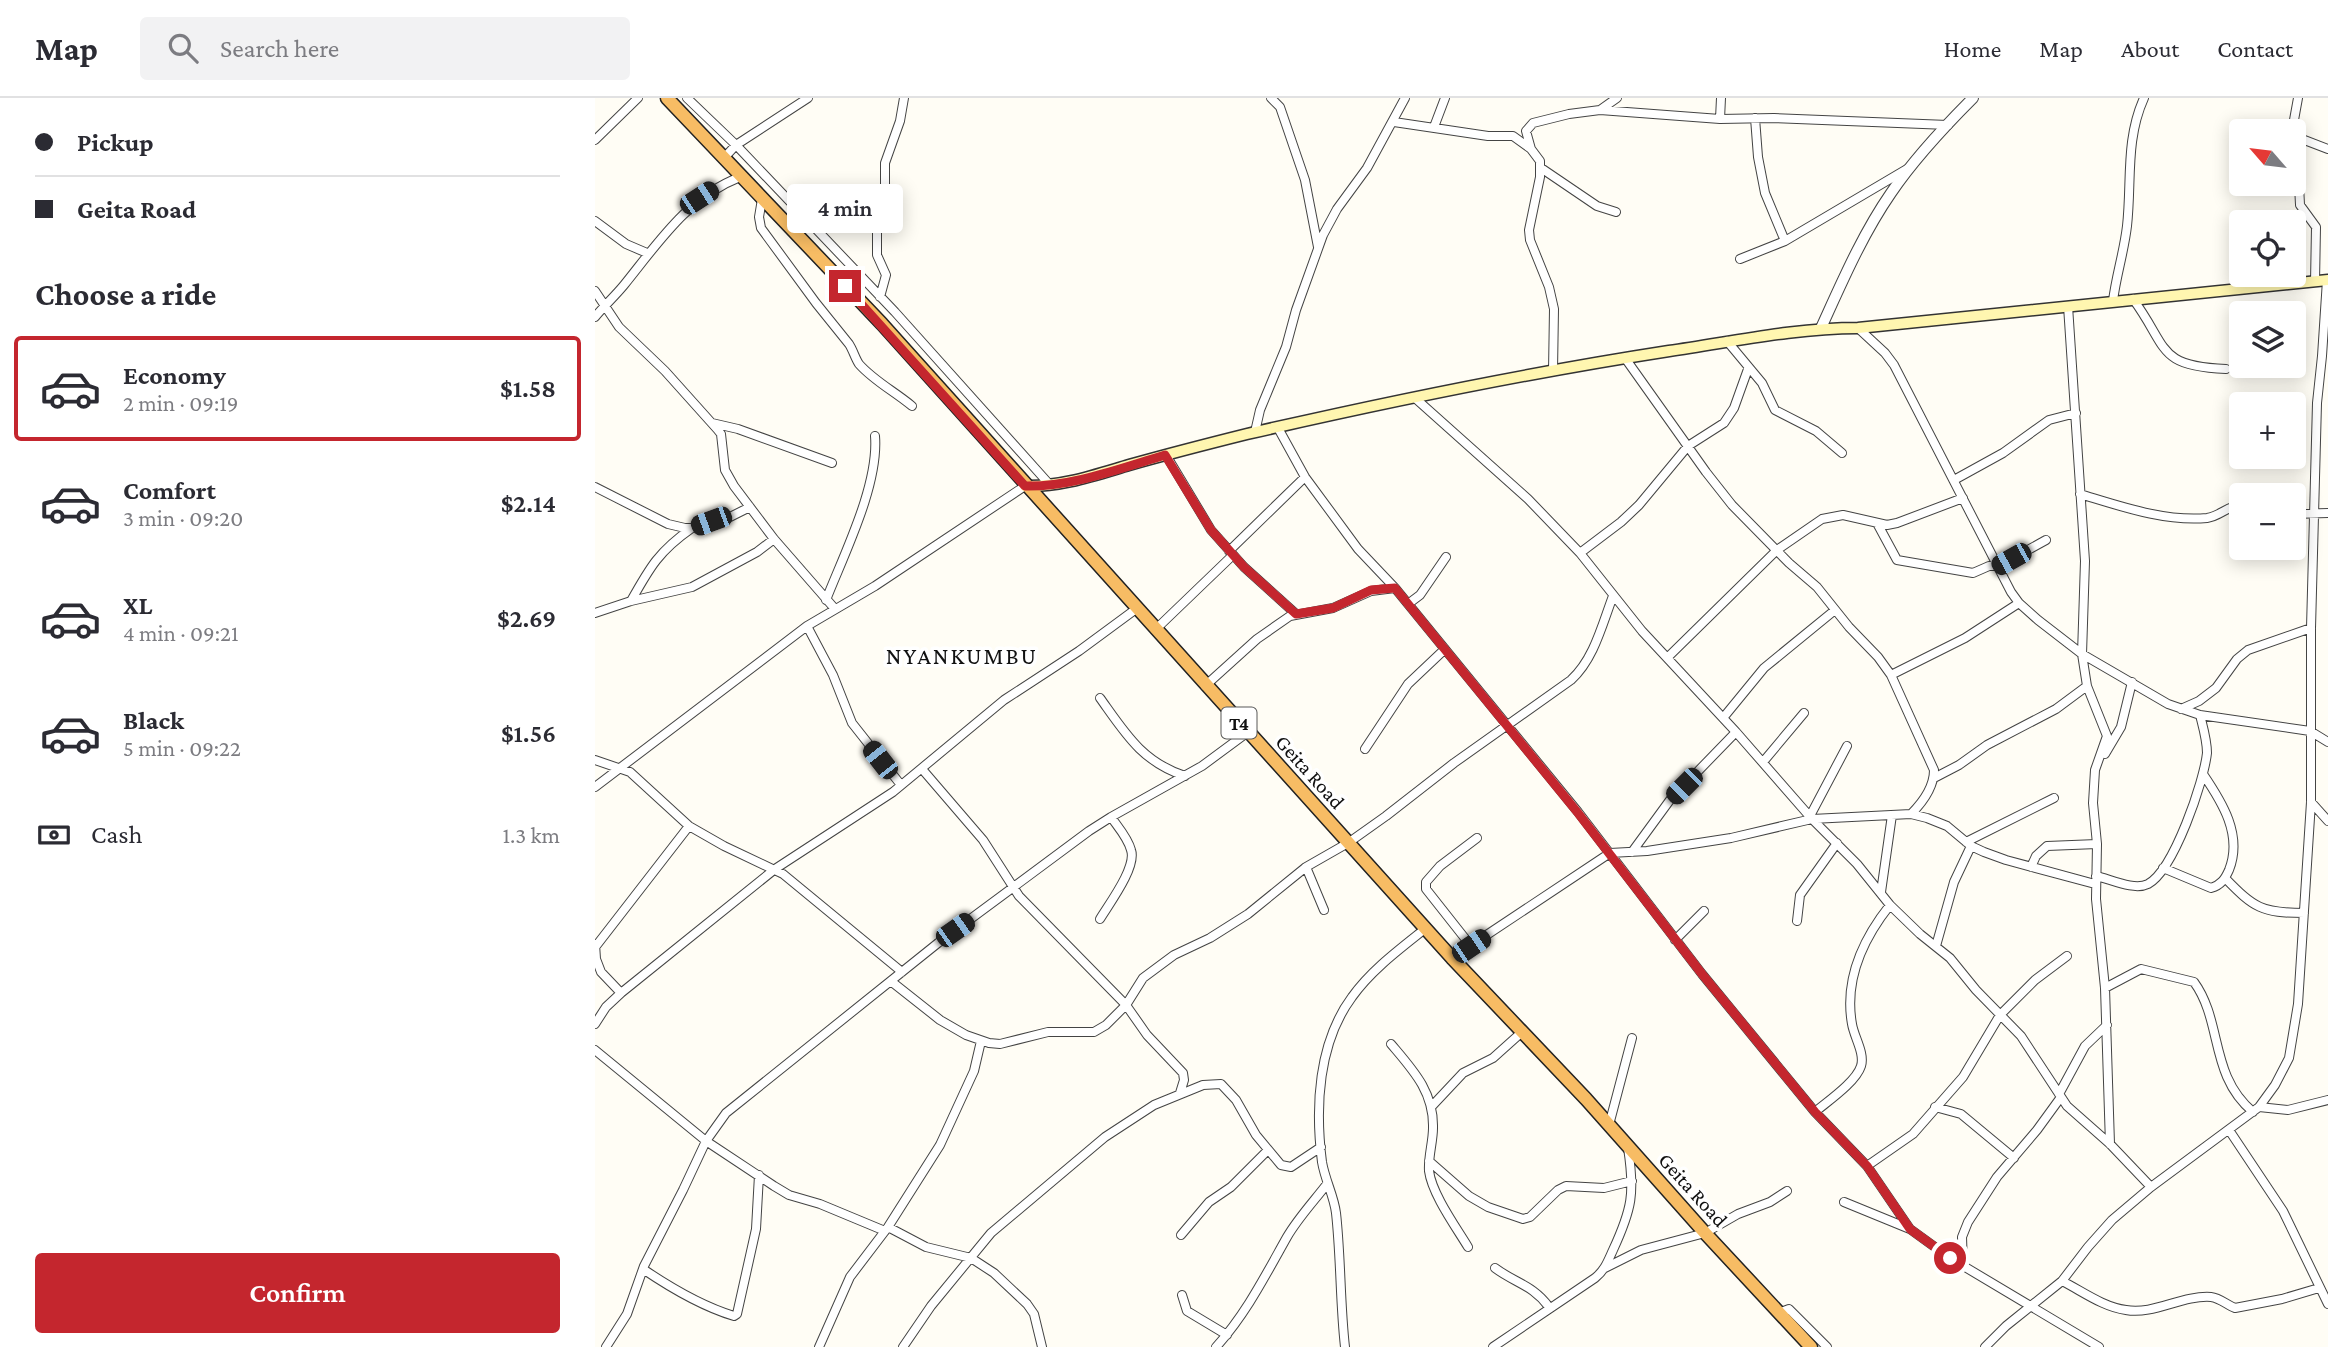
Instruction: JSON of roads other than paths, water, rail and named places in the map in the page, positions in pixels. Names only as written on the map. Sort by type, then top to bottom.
[{"type":"highway","name":"Geita Road","points":[[667,98],[882,324],[1452,958],[1628,1145],[1811,1347]]},
{"type":"main road","points":[[1025,486],[1050,485],[1255,432],[1366,407],[1727,341],[1821,328],[1858,328],[2323,281]]},
{"type":"street","points":[[595,140],[638,98]]},
{"type":"street","points":[[687,98],[736,145],[880,297],[1050,485]]},
{"type":"street","points":[[723,159],[736,145],[809,98]]},
{"type":"street","points":[[880,297],[887,275],[877,255],[876,244],[885,190],[884,175],[904,98]]},
{"type":"street","points":[[1272,98],[1280,107],[1305,180],[1318,248]]},
{"type":"street","points":[[1255,432],[1260,410],[1286,347],[1296,310],[1329,222],[1367,168],[1405,98]]},
{"type":"street","points":[[1434,127],[1445,98]]},
{"type":"street","points":[[1600,110],[1617,98]]},
{"type":"street","points":[[1720,119],[1721,98]]},
{"type":"street","points":[[1821,328],[1860,244],[1892,192],[1973,98]]},
{"type":"street","points":[[2113,301],[2126,229],[2132,135],[2144,98]]},
{"type":"street","points":[[2294,119],[2298,98]]},
{"type":"street","points":[[1531,149],[1526,131],[1533,123],[1600,110],[1720,119],[1948,125]]},
{"type":"street","points":[[1755,118],[1765,193],[1785,241]]},
{"type":"street","points":[[1394,122],[1488,136],[1513,136],[1531,149],[1540,161],[1529,230],[1554,309],[1553,371]]},
{"type":"street","points":[[2307,141],[2328,149]]},
{"type":"street","points":[[1740,259],[1785,241],[1872,192],[1913,165]]},
{"type":"street","points":[[1541,168],[1597,206],[1616,212]]},
{"type":"street","points":[[595,317],[647,254],[699,198],[719,185],[740,177]]},
{"type":"street","points":[[1985,1347],[2006,1326],[2062,1281],[2101,1231],[2151,1187],[2256,1109],[2275,1085],[2291,1048],[2298,1004],[2311,802],[2311,628],[2323,281],[2316,227],[2303,212],[2300,196]]},
{"type":"street","points":[[762,199],[759,217],[761,228],[774,248],[849,344],[857,361],[872,378],[891,388],[912,406]]},
{"type":"street","points":[[595,221],[626,244],[647,254]]},
{"type":"street","points":[[595,290],[619,327],[665,371],[712,423],[721,435],[723,461],[728,477],[774,540],[835,609]]},
{"type":"street","points":[[2133,299],[2169,356],[2187,365],[2226,369]]},
{"type":"street","points":[[2069,306],[2086,584],[2081,654],[2087,686],[2107,736],[2095,770],[2093,803],[2097,844],[2095,880],[2105,988],[2110,1144]]},
{"type":"street","points":[[1858,328],[1885,353],[1893,365],[2019,603],[2081,654],[2158,699],[2200,715],[2310,731],[2328,741]]},
{"type":"street","points":[[1727,341],[1762,383],[1775,410],[1816,431],[1842,453]]},
{"type":"street","points":[[1625,358],[1732,505],[1817,587],[1878,657],[1891,676],[1921,738],[1934,778],[1925,797],[1911,814]]},
{"type":"street","points":[[1580,553],[1639,505],[1688,446],[1724,423],[1734,408],[1748,369]]},
{"type":"street","points":[[1415,398],[1528,499],[1580,553],[1613,596],[1811,818],[1837,843],[1891,905],[1958,966],[1976,990],[2031,1048],[2072,1111],[2110,1144],[2151,1187]]},
{"type":"street","points":[[1954,480],[2003,453],[2049,420],[2076,413]]},
{"type":"street","points":[[712,423],[738,429],[832,463]]},
{"type":"street","points":[[1278,428],[1305,477],[1359,549],[1445,649],[1815,1112],[1867,1166],[1910,1229]]},
{"type":"street","points":[[826,600],[874,467],[875,436]]},
{"type":"street","points":[[1165,455],[1211,530],[1231,553],[1296,614]]},
{"type":"street","points":[[1156,630],[1305,477]]},
{"type":"street","points":[[595,787],[807,625],[875,586],[1025,486]]},
{"type":"street","points":[[595,487],[668,524],[692,528]]},
{"type":"street","points":[[2080,495],[2139,510],[2187,518],[2214,517],[2229,508]]},
{"type":"street","points":[[1667,657],[1777,550],[1816,523],[1843,515],[1887,525],[1963,498]]},
{"type":"street","points":[[631,601],[658,556],[671,543],[692,528],[730,517],[750,507]]},
{"type":"street","points":[[2306,514],[2328,513]]},
{"type":"street","points":[[1877,523],[1894,557],[1900,562],[1963,573],[1999,566],[2046,540]]},
{"type":"street","points":[[595,613],[631,601],[692,587],[774,540]]},
{"type":"street","points":[[1408,604],[1420,595],[1446,557]]},
{"type":"street","points":[[1205,686],[1269,630],[1296,614],[1333,608],[1371,590],[1395,588]]},
{"type":"street","points":[[892,982],[940,1020],[981,1041],[1000,1044],[1048,1032],[1094,1032],[1106,1025],[1126,1005],[1134,989],[1174,955],[1210,938],[1248,914],[1306,867],[1348,842],[1581,670],[1589,657],[1613,596]]},
{"type":"street","points":[[1891,676],[1965,638],[2019,603]]},
{"type":"street","points":[[595,1024],[606,1007],[621,993],[775,869],[901,785],[1005,700],[1136,609]]},
{"type":"street","points":[[1723,718],[1764,668],[1835,610]]},
{"type":"street","points":[[807,625],[833,675],[852,723],[901,785]]},
{"type":"street","points":[[2181,709],[2199,701],[2216,688],[2237,659],[2248,650],[2311,628]]},
{"type":"street","points":[[1364,749],[1408,684],[1445,649]]},
{"type":"street","points":[[2100,758],[2108,751],[2121,727],[2132,682]]},
{"type":"street","points":[[1934,778],[1959,765],[1987,745],[2056,709],[2087,686]]},
{"type":"street","points":[[1100,698],[1138,749],[1164,769],[1185,776]]},
{"type":"street","points":[[1763,762],[1804,713]]},
{"type":"street","points":[[1452,958],[1609,853],[1731,838],[1811,818],[1911,814],[1947,826],[1969,844],[2006,860],[2095,880],[2146,885],[2163,868],[2187,821],[2203,774],[2207,751],[2200,715]]},
{"type":"street","points":[[607,1347],[627,1314],[643,1269],[706,1141],[726,1113],[955,930],[1111,817],[1185,776],[1248,732]]},
{"type":"street","points":[[1632,852],[1670,800],[1736,732]]},
{"type":"street","points":[[1811,818],[1847,746]]},
{"type":"street","points":[[595,760],[637,778],[689,826],[723,846],[775,869],[797,883],[902,972]]},
{"type":"street","points":[[922,769],[983,840],[1013,889],[1042,922],[1126,1005],[1147,1035],[1184,1075],[1180,1093]]},
{"type":"street","points":[[2163,868],[2211,888],[2225,878],[2232,858],[2232,832],[2223,806],[2203,774]]},
{"type":"street","points":[[1936,946],[1954,882],[1969,844],[2054,798]]},
{"type":"street","points":[[2311,802],[2328,821]]},
{"type":"street","points":[[1881,892],[1892,815]]},
{"type":"street","points":[[1100,919],[1125,876],[1133,856],[1130,846],[1111,817]]},
{"type":"street","points":[[621,993],[601,972],[596,959],[596,945],[689,826]]},
{"type":"street","points":[[1471,946],[1426,889],[1426,882],[1440,866],[1478,838]]},
{"type":"street","points":[[1797,920],[1800,895],[1837,843]]},
{"type":"street","points":[[2032,866],[2036,856],[2046,846],[2097,844]]},
{"type":"street","points":[[1306,867],[1324,910]]},
{"type":"street","points":[[2225,878],[2250,902],[2263,910],[2304,913]]},
{"type":"street","points":[[1815,1112],[1840,1091],[1861,1066],[1862,1058],[1851,1014],[1853,973],[1868,935],[1891,905]]},
{"type":"street","points":[[1675,940],[1704,911]]},
{"type":"street","points":[[1345,1347],[1335,1210],[1327,1184],[1321,1147],[1319,1114],[1322,1073],[1328,1047],[1339,1020],[1358,989],[1426,928]]},
{"type":"street","points":[[1867,1166],[1913,1134],[1963,1077],[2000,1015],[2035,979],[2067,956]]},
{"type":"street","points":[[2105,988],[2141,969],[2191,980],[2205,1003],[2229,1084],[2244,1104],[2256,1109],[2288,1110],[2328,1100]]},
{"type":"street","points":[[1963,1266],[1961,1242],[1964,1228],[1983,1196],[2060,1096],[2085,1046],[2106,1025]]},
{"type":"street","points":[[1432,1106],[1463,1073],[1493,1058],[1522,1032]]},
{"type":"street","points":[[1609,1125],[1632,1038]]},
{"type":"street","points":[[819,1347],[850,1277],[887,1229],[940,1145],[974,1072],[981,1041]]},
{"type":"street","points":[[1391,1044],[1426,1088],[1432,1106],[1433,1126],[1429,1170],[1434,1185],[1468,1247]]},
{"type":"street","points":[[595,1050],[706,1141],[789,1195],[887,1229],[926,1247],[971,1258],[993,1273],[1027,1304],[1039,1327],[1042,1347]]},
{"type":"street","points":[[903,1347],[931,1306],[991,1233],[1105,1137],[1154,1105],[1203,1085],[1221,1084],[1236,1100],[1268,1150],[1281,1165],[1291,1167],[1321,1147]]},
{"type":"street","points":[[1935,1107],[1961,1114],[2014,1158]]},
{"type":"street","points":[[2229,1130],[2283,1211],[2328,1304]]},
{"type":"street","points":[[1605,1268],[1630,1212],[1632,1181],[1628,1145]]},
{"type":"street","points":[[1181,1235],[1209,1202],[1231,1187],[1268,1150]]},
{"type":"street","points":[[1429,1161],[1468,1196],[1487,1208],[1523,1219],[1566,1186],[1604,1188],[1632,1181]]},
{"type":"street","points":[[643,1269],[690,1298],[727,1314],[737,1314],[756,1229],[759,1175]]},
{"type":"street","points":[[1216,1347],[1265,1279],[1288,1235],[1327,1184]]},
{"type":"street","points":[[1493,1347],[1595,1278],[1605,1268],[1650,1247],[1705,1233],[1787,1191]]},
{"type":"street","points":[[1844,1202],[1910,1229],[1963,1266],[2099,1347]]},
{"type":"street","points":[[1495,1268],[1535,1289],[1549,1307]]},
{"type":"street","points":[[2062,1281],[2112,1307],[2128,1311],[2210,1297],[2235,1308],[2282,1299],[2319,1288]]},
{"type":"street","points":[[1182,1295],[1187,1311],[1227,1335]]},
{"type":"street","points":[[1781,1312],[1789,1308],[1827,1347]]},
{"type":"district","name":"NYANKUMBU","points":[[962,656]]}]
